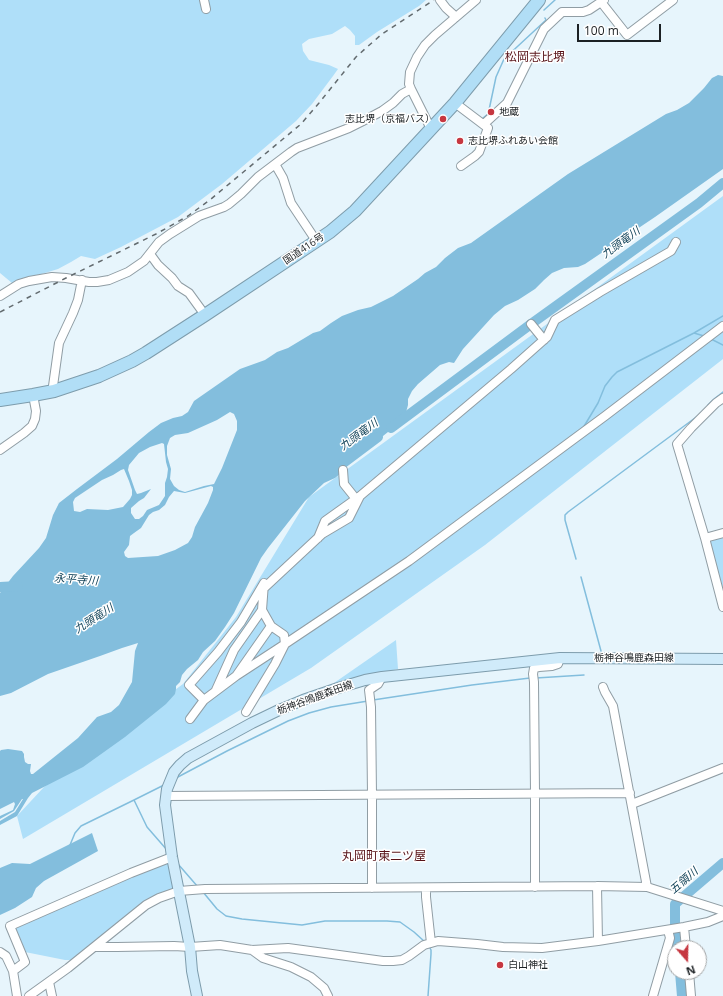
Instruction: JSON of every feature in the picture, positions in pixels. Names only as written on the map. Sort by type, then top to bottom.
[{"type":"highway","name":"国道416号","points":[[0,400],[54,391],[99,376],[132,361],[205,315],[340,225],[355,211],[455,103],[539,0]]},
{"type":"main road","name":"栃神谷鳴鹿森田線","points":[[197,996],[192,971],[190,947],[172,857],[165,805],[166,793],[174,772],[180,764],[197,752],[279,710],[304,700],[354,683],[382,678],[560,658],[723,659]]},
{"type":"street","points":[[204,0],[206,9]]},
{"type":"street","points":[[440,0],[456,17]]},
{"type":"street","points":[[431,129],[409,84],[410,72],[425,45],[476,0]]},
{"type":"street","points":[[484,124],[507,103],[544,29],[562,12],[582,12],[589,10],[603,1],[627,35],[673,0]]},
{"type":"street","points":[[0,296],[19,284],[52,277],[97,282],[120,276],[138,266],[159,242],[170,234],[199,216],[229,204],[258,177],[297,148],[349,128],[382,111],[402,94],[411,89]]},
{"type":"street","points":[[455,103],[488,128],[479,152],[461,166]]},
{"type":"street","points":[[276,164],[283,178],[291,203],[316,242]]},
{"type":"street","points":[[264,588],[322,534],[348,518],[358,498],[544,340],[555,320],[671,251],[676,242]]},
{"type":"street","points":[[150,254],[158,265],[178,286],[189,293],[205,315]]},
{"type":"street","points":[[54,391],[53,386],[59,343],[78,300],[82,280]]},
{"type":"street","points":[[531,324],[544,340]]},
{"type":"street","points":[[190,719],[204,700],[236,676],[415,556],[605,416],[723,326]]},
{"type":"street","points":[[0,450],[32,426],[36,411],[33,395]]},
{"type":"street","points":[[723,398],[716,403],[677,444],[705,538],[723,607]]},
{"type":"street","points":[[343,470],[344,484],[358,498]]},
{"type":"street","points":[[705,538],[723,533]]},
{"type":"street","points":[[204,700],[189,685],[218,652],[241,622],[264,583],[262,610],[234,650],[216,692]]},
{"type":"street","points":[[246,712],[275,664],[285,644],[284,635],[272,626],[262,610]]},
{"type":"street","points":[[236,676],[272,626]]},
{"type":"street","points":[[536,887],[534,668],[558,664],[560,658]]},
{"type":"street","points":[[372,888],[371,707],[369,690],[378,684],[382,678]]},
{"type":"street","points":[[603,688],[613,706],[647,887]]},
{"type":"street","points":[[632,804],[723,768]]},
{"type":"street","points":[[166,793],[630,793]]},
{"type":"street","points":[[13,971],[25,962],[10,926],[131,873],[172,857]]},
{"type":"street","points":[[597,886],[598,941]]},
{"type":"street","points":[[29,996],[96,947],[146,905],[159,898],[179,891],[212,889],[597,886],[647,887],[723,911]]},
{"type":"street","points":[[426,888],[431,943]]},
{"type":"street","points":[[96,947],[220,946],[252,950],[288,948],[383,961],[393,961],[402,960],[424,945],[438,941],[503,947],[542,948],[684,928],[708,922],[723,916]]},
{"type":"street","points":[[684,928],[685,940]]},
{"type":"street","points":[[653,996],[670,938],[668,930]]},
{"type":"street","points":[[252,950],[263,958],[291,967],[311,977],[324,988],[328,996]]},
{"type":"street","points":[[0,952],[6,956],[13,971],[17,996]]},
{"type":"street","points":[[689,980],[691,996]]},
{"type":"street","points":[[49,982],[52,996]]},
{"type":"shaded area","points":[[0,0],[426,0],[359,45],[355,45],[355,36],[345,26],[332,34],[309,39],[302,44],[303,51],[309,60],[338,69],[333,76],[312,104],[296,121],[222,184],[178,217],[95,259],[81,256],[58,269],[12,283],[0,273]]},
{"type":"shaded area","points":[[723,196],[723,359],[485,545],[311,668],[23,839],[17,816],[44,787],[183,684],[236,617],[309,497]]},
{"type":"shaded area","points":[[723,535],[723,593],[710,544],[713,537]]},
{"type":"shaded area","points":[[396,640],[398,669],[334,683]]},
{"type":"shaded area","points":[[172,857],[179,891],[159,898],[76,960],[65,960],[20,951],[10,927]]},
{"type":"water","points":[[718,75],[723,76],[723,169],[585,264],[578,267],[564,268],[552,273],[535,289],[505,306],[494,315],[463,349],[454,363],[449,362],[440,365],[418,384],[408,399],[405,416],[398,424],[373,444],[366,445],[356,450],[350,456],[340,474],[324,483],[305,501],[261,558],[234,613],[225,627],[198,660],[182,675],[180,682],[176,686],[175,694],[166,704],[125,737],[83,767],[32,793],[17,816],[0,825],[0,821],[15,812],[23,799],[14,811],[0,819],[0,816],[13,810],[15,804],[14,802],[0,809],[0,751],[8,749],[22,751],[25,762],[31,764],[30,771],[31,774],[33,774],[78,738],[97,717],[111,712],[119,705],[132,682],[135,651],[138,643],[48,674],[11,693],[0,696],[0,593],[46,538],[53,515],[59,503],[161,423],[182,416],[188,412],[194,401],[240,369],[265,360],[313,333],[320,331],[342,316],[371,307],[393,296],[436,267],[458,248],[471,243],[568,174],[666,114],[689,103],[712,78]],"holes":[[[230,412],[234,414],[237,421],[237,430],[214,484],[185,492],[179,490],[174,486],[170,479],[171,469],[167,455],[167,446],[170,438],[175,435],[188,433],[217,420]],[[162,443],[164,444],[168,469],[165,483],[165,496],[159,505],[147,510],[139,519],[135,519],[131,513],[131,508],[144,498],[151,489],[137,494],[128,470],[129,465],[139,453]],[[124,469],[132,490],[130,499],[123,507],[108,510],[87,509],[80,512],[74,511],[73,502],[75,498],[102,480]],[[211,486],[213,487],[208,503],[188,543],[175,550],[158,556],[128,558],[125,556],[124,552],[129,545],[130,536],[141,528],[149,515],[165,505],[174,491],[185,493]]]},
{"type":"water","points":[[92,833],[98,851],[44,881],[36,888],[32,897],[15,908],[0,915],[0,868],[12,863],[30,864]]},
{"type":"waterway","points":[[544,10],[555,0]]},
{"type":"waterway","points":[[483,118],[488,114],[496,77],[504,59],[546,20],[545,18]]},
{"type":"waterway","name":"九頭竜川","points":[[391,428],[531,324],[699,203],[723,183]]},
{"type":"waterway","points":[[583,428],[598,403],[605,386],[617,372],[694,333],[723,316]]},
{"type":"waterway","points":[[694,333],[704,336]]},
{"type":"waterway","points":[[711,339],[723,345]]},
{"type":"waterway","points":[[708,405],[723,392]]},
{"type":"waterway","points":[[576,559],[565,520],[565,515],[699,415]]},
{"type":"waterway","name":"九頭竜川","points":[[338,467],[378,437]]},
{"type":"waterway","points":[[581,577],[601,651]]},
{"type":"waterway","name":"永平寺川","points":[[0,587],[18,586]]},
{"type":"waterway","points":[[536,678],[584,675]]},
{"type":"waterway","points":[[373,700],[530,678]]},
{"type":"waterway","points":[[176,778],[288,721],[331,707],[368,701]]},
{"type":"waterway","points":[[70,845],[75,833],[81,826],[164,785]]},
{"type":"waterway","points":[[134,800],[147,827],[167,850]]},
{"type":"waterway","name":"五領川","points":[[676,940],[675,904],[723,863]]},
{"type":"waterway","points":[[178,864],[198,887]]},
{"type":"waterway","points":[[203,892],[217,909],[226,916],[302,925],[325,921],[400,922],[425,942]]},
{"type":"waterway","points":[[428,996],[431,954],[429,946]]},
{"type":"waterway","name":"五領川","points":[[681,980],[682,996]]},
{"type":"railway","points":[[0,312],[156,234],[188,216],[211,199],[301,124],[356,57],[366,48],[382,34],[434,0]]},
{"type":"place","name":"地蔵","points":[[491,112]]},
{"type":"place","name":"志比堺（京福バス）","points":[[443,119]]},
{"type":"place","name":"志比堺ふれあい会館","points":[[460,141]]},
{"type":"place","name":"白山神社","points":[[500,965]]},
{"type":"district","name":"松岡志比堺","points":[[535,58]]},
{"type":"district","name":"丸岡町東二ツ屋","points":[[384,857]]}]
